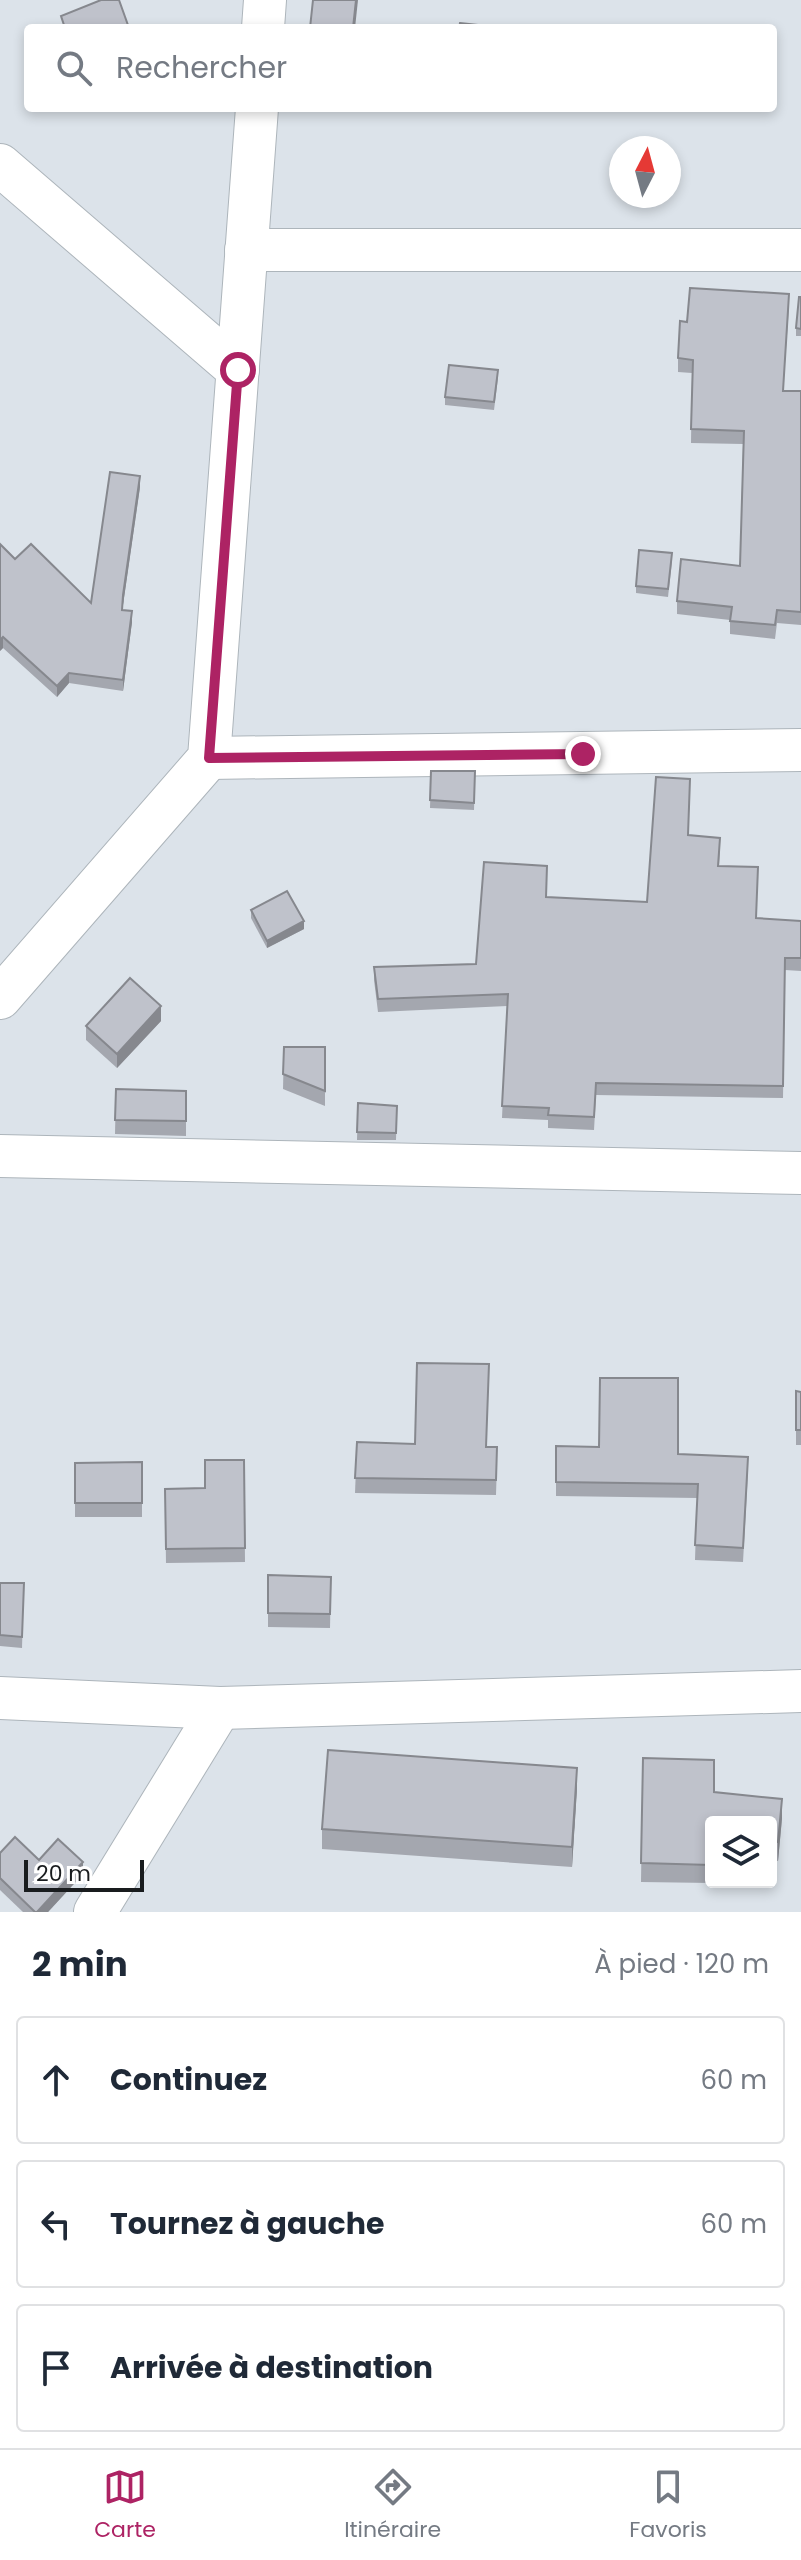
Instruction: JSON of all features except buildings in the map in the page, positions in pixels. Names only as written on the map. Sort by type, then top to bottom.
[{"type":"street","points":[[263,24],[265,0]]},
{"type":"street","points":[[0,998],[209,758],[257,112]]},
{"type":"street","points":[[0,165],[238,370]]},
{"type":"street","points":[[246,250],[801,250]]},
{"type":"street","points":[[209,758],[801,750]]},
{"type":"street","points":[[0,1156],[801,1173]]},
{"type":"street","points":[[0,1698],[220,1708],[801,1691]]},
{"type":"street","points":[[95,1912],[220,1708]]},
{"type":"route","points":[[238,370],[209,758],[583,754]]}]
